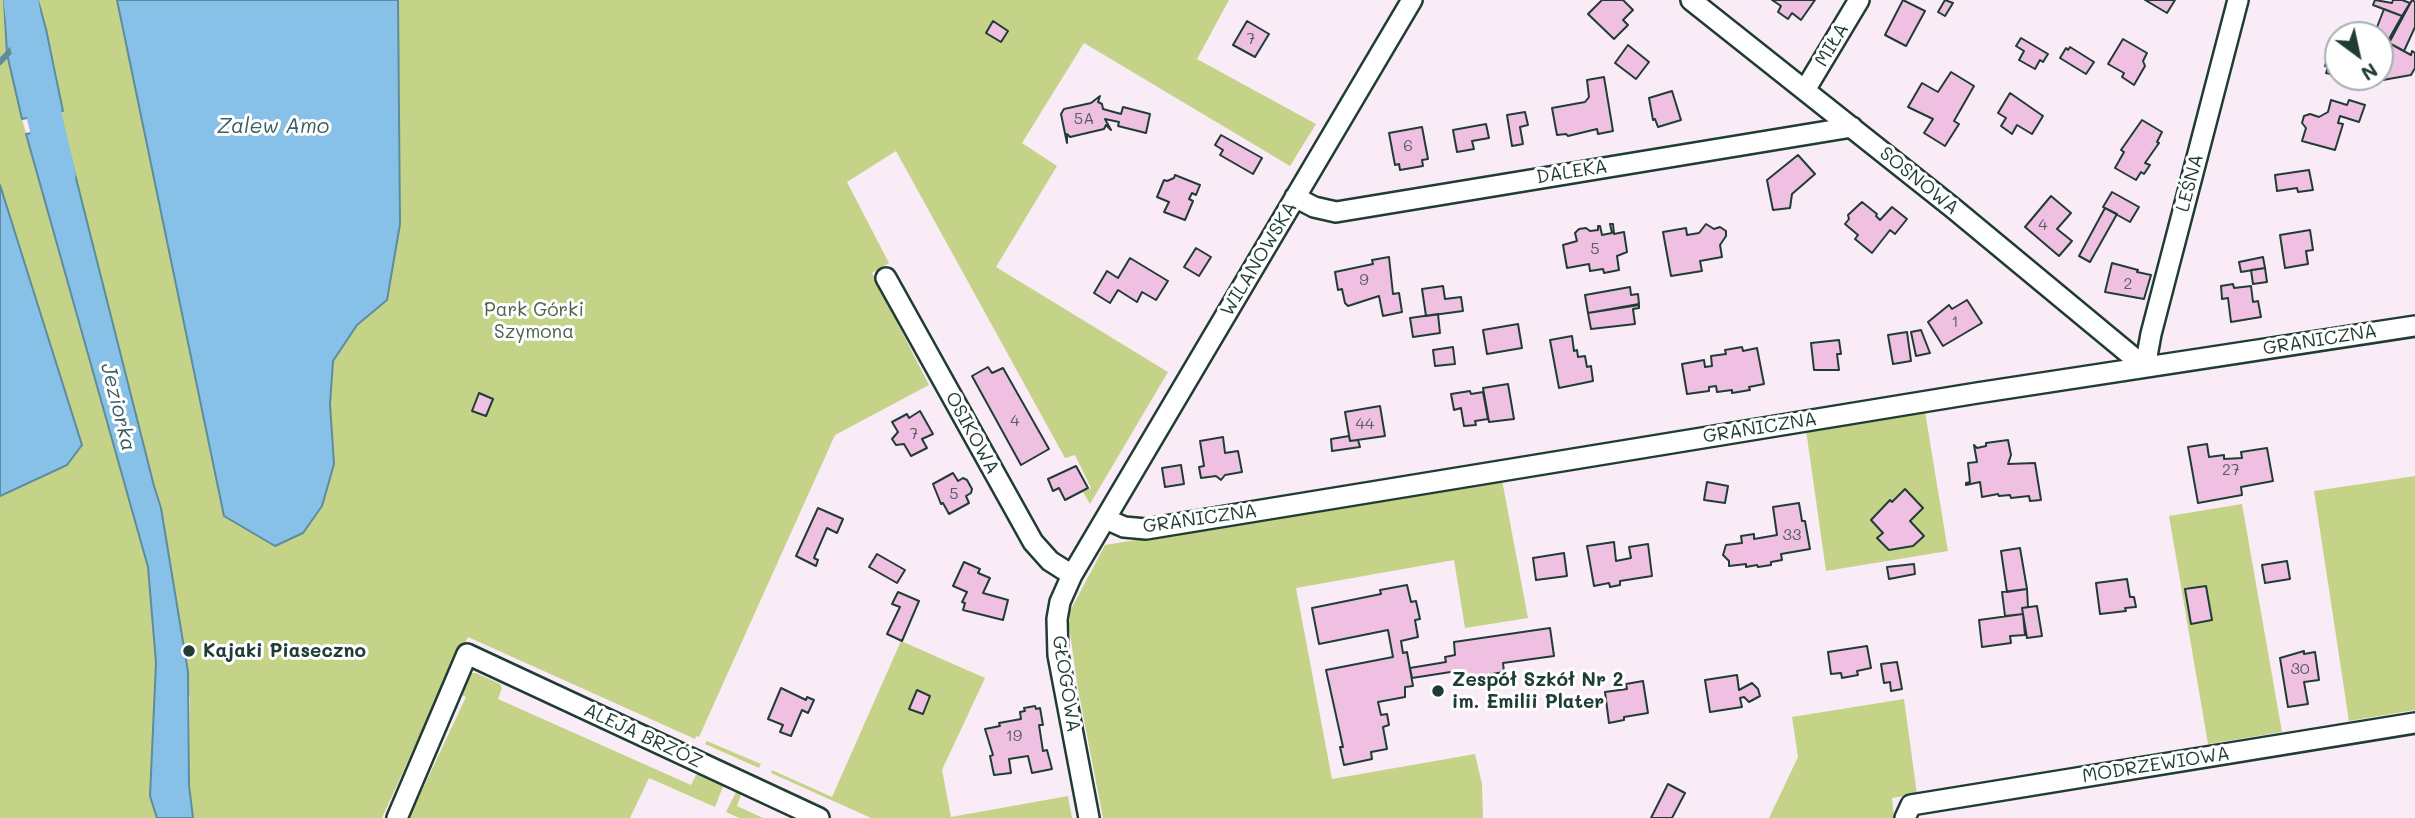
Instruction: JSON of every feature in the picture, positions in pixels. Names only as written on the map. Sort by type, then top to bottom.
[{"type":"street","name":"WILANOWSKA","points":[[1106,519],[1412,0]]},
{"type":"street","name":"SOSNOWA","points":[[1691,0],[1852,127],[2145,367]]},
{"type":"street","name":"MIŁA","points":[[1805,90],[1859,0]]},
{"type":"street","name":"LEŚNA","points":[[2145,367],[2151,334],[2238,0]]},
{"type":"street","name":"DALEKA","points":[[1295,197],[1314,208],[1336,212],[1852,127]]},
{"type":"street","name":"OSIKOWA","points":[[886,278],[1033,542],[1050,561],[1072,575]]},
{"type":"street","name":"GRANICZNA","points":[[1106,519],[1124,527],[1146,529],[2145,367],[2415,326]]},
{"type":"street","name":"GŁOGOWA","points":[[1089,818],[1058,655],[1057,619],[1060,602],[1072,575],[1106,519]]},
{"type":"street","name":"ALEJA BRZÓZ","points":[[397,818],[467,653],[819,818]]},
{"type":"street","name":"MODRZEWIOWA","points":[[1905,818],[1911,805],[2415,723]]},
{"type":"green space","points":[[0,0],[4,0],[7,54],[22,119],[148,567],[156,663],[150,796],[157,818],[0,818],[0,496],[67,466],[82,445],[0,185]]},
{"type":"green space","name":"Park Górki Szymona","points":[[38,0],[1229,0],[1197,59],[1316,124],[1290,166],[1084,43],[1022,143],[1057,166],[996,267],[1168,372],[1090,504],[1083,492],[1091,488],[1075,455],[1065,458],[896,151],[847,182],[889,263],[872,273],[929,385],[835,435],[699,737],[696,736],[695,739],[468,637],[442,686],[382,818],[193,818],[189,785],[190,700],[161,508],[63,127],[54,63]]},
{"type":"green space","points":[[1925,412],[1948,551],[1826,571],[1806,430]]},
{"type":"green space","points":[[2415,476],[2415,710],[2349,721],[2314,491]]},
{"type":"green space","points":[[1502,480],[1528,618],[1465,628],[1454,560],[1296,588],[1332,779],[1475,754],[1482,784],[1483,818],[1103,818],[1078,689],[1069,626],[1070,611],[1105,545]]},
{"type":"green space","points":[[2242,504],[2282,732],[2208,744],[2169,516]]},
{"type":"green space","points":[[901,641],[985,678],[942,770],[951,817],[1068,796],[1072,818],[871,818],[771,773],[772,770],[832,797]]},
{"type":"green space","points":[[467,673],[476,673],[500,684],[502,688],[498,699],[691,785],[700,773],[724,784],[715,807],[649,778],[630,818],[409,818],[466,697],[453,691]]},
{"type":"green space","points":[[1904,699],[1917,794],[1892,798],[1894,818],[1769,818],[1798,757],[1792,717]]},
{"type":"green space","points":[[707,741],[761,764],[759,768],[705,744]]},
{"type":"green space","points":[[737,790],[742,792],[737,806],[763,818],[739,818],[726,812]]},
{"type":"water","points":[[4,0],[38,0],[63,111],[22,119],[7,54]]},
{"type":"water","name":"Zalew Amo","points":[[117,0],[398,0],[400,224],[387,300],[357,325],[333,361],[330,404],[334,464],[322,506],[303,533],[275,546],[224,516]]},
{"type":"water","points":[[63,127],[161,508],[188,672],[189,785],[193,818],[157,818],[150,796],[156,663],[148,567],[26,134]]},
{"type":"water","points":[[0,185],[82,445],[67,465],[0,496]]},
{"type":"building","points":[[1602,0],[1623,0],[1633,10],[1623,20],[1628,25],[1614,39],[1588,14]]},
{"type":"building","points":[[1772,0],[1815,0],[1801,20],[1792,13],[1788,19],[1778,12],[1781,6]]},
{"type":"building","points":[[1903,0],[1925,11],[1906,46],[1885,35]]},
{"type":"building","points":[[1945,0],[1953,3],[1945,16],[1938,12]]},
{"type":"building","points":[[2145,0],[2175,0],[2167,13]]},
{"type":"building","points":[[2375,0],[2392,3],[2393,0],[2402,0],[2410,3],[2402,16],[2373,5]]},
{"type":"building","points":[[2412,0],[2415,2],[2415,27],[2404,51],[2394,46],[2394,34]]},
{"type":"building","points":[[2384,9],[2402,16],[2394,30],[2394,21],[2379,21]]},
{"type":"building","points":[[993,21],[1008,31],[1001,42],[986,33]]},
{"type":"building","points":[[1247,21],[1269,34],[1255,57],[1233,45]]},
{"type":"building","points":[[2021,38],[2048,54],[2043,62],[2040,60],[2035,69],[2019,60],[2024,51],[2016,46]]},
{"type":"building","points":[[2123,39],[2147,53],[2143,61],[2145,66],[2134,85],[2122,77],[2124,73],[2108,64]]},
{"type":"building","points":[[1628,45],[1649,62],[1636,79],[1615,63]]},
{"type":"building","points":[[2394,46],[2411,55],[2412,51],[2415,53],[2415,68],[2411,75],[2394,78]]},
{"type":"building","points":[[2070,47],[2094,62],[2086,74],[2060,58],[2066,48],[2068,50]]},
{"type":"building","points":[[1951,72],[1974,86],[1954,121],[1959,124],[1945,146],[1924,133],[1933,119],[1908,107],[1922,83],[1938,92]]},
{"type":"building","points":[[1604,77],[1613,131],[1598,134],[1597,129],[1568,136],[1557,135],[1552,108],[1585,102],[1589,97],[1587,80]]},
{"type":"building","points":[[1672,91],[1681,120],[1658,127],[1655,119],[1653,120],[1649,98]]},
{"type":"building","points":[[2010,93],[2043,116],[2032,134],[2017,125],[2012,134],[2001,126],[2006,118],[1998,113]]},
{"type":"building","points":[[1100,96],[1098,102],[1103,109],[1121,114],[1123,107],[1150,114],[1146,133],[1118,126],[1119,122],[1105,119],[1111,130],[1106,125],[1104,129],[1070,137],[1067,134],[1067,143],[1061,114],[1064,109],[1091,103]]},
{"type":"building","points":[[2331,100],[2347,105],[2349,100],[2365,105],[2359,122],[2340,116],[2338,123],[2343,124],[2335,150],[2302,141],[2306,128],[2302,123],[2304,116],[2310,114],[2319,117],[2328,112]]},
{"type":"building","points":[[1525,112],[1528,125],[1520,127],[1523,144],[1512,146],[1507,115]]},
{"type":"building","points":[[2142,120],[2162,132],[2157,142],[2159,143],[2145,163],[2150,165],[2136,180],[2115,168],[2124,152],[2121,150]]},
{"type":"building","points":[[1486,124],[1489,138],[1472,141],[1474,149],[1457,152],[1453,130]]},
{"type":"building","points":[[1422,127],[1428,159],[1422,160],[1423,166],[1400,170],[1399,164],[1395,165],[1389,133]]},
{"type":"building","points":[[1221,135],[1262,158],[1253,174],[1220,155],[1223,150],[1215,145]]},
{"type":"building","points":[[1798,155],[1815,174],[1792,194],[1790,208],[1773,210],[1767,180]]},
{"type":"building","points":[[2309,170],[2313,190],[2298,192],[2297,188],[2277,191],[2275,175]]},
{"type":"building","points":[[1175,175],[1200,185],[1196,195],[1192,193],[1189,199],[1193,201],[1185,220],[1164,212],[1169,202],[1157,197],[1164,180],[1174,178]]},
{"type":"building","points":[[2112,192],[2139,207],[2130,222],[2103,207]]},
{"type":"building","points":[[2051,196],[2071,213],[2057,229],[2072,241],[2059,256],[2025,227]]},
{"type":"building","points":[[1862,202],[1877,214],[1880,220],[1892,207],[1907,219],[1895,234],[1890,230],[1872,253],[1855,239],[1858,235],[1845,224],[1849,219],[1848,215]]},
{"type":"building","points":[[2105,208],[2117,214],[2090,262],[2079,256]]},
{"type":"building","points":[[1610,224],[1613,224],[1614,234],[1624,232],[1627,252],[1617,256],[1619,270],[1604,273],[1603,269],[1590,271],[1589,264],[1567,268],[1563,245],[1577,241],[1575,233],[1579,229],[1598,230],[1600,226],[1602,235],[1612,233]]},
{"type":"building","points":[[1706,224],[1726,231],[1720,245],[1722,257],[1700,261],[1702,271],[1671,276],[1663,232],[1686,228],[1687,235],[1699,233]]},
{"type":"building","points":[[2310,230],[2313,250],[2306,251],[2308,264],[2285,268],[2280,235]]},
{"type":"building","points":[[1196,248],[1211,257],[1199,276],[1184,267]]},
{"type":"building","points":[[1389,257],[1393,294],[1399,293],[1402,312],[1383,316],[1379,296],[1348,306],[1342,289],[1338,290],[1335,272],[1373,264],[1372,260]]},
{"type":"building","points":[[2263,257],[2265,268],[2241,272],[2239,262]]},
{"type":"building","points":[[1130,258],[1168,281],[1156,300],[1142,292],[1137,302],[1118,290],[1110,303],[1094,293],[1107,271],[1118,278]]},
{"type":"building","points":[[2112,263],[2151,275],[2144,299],[2105,292]]},
{"type":"building","points":[[2265,268],[2267,282],[2253,284],[2251,270]]},
{"type":"building","points":[[2233,284],[2234,288],[2251,286],[2253,302],[2258,301],[2261,317],[2231,322],[2228,298],[2222,299],[2221,286]]},
{"type":"building","points":[[1443,286],[1445,299],[1461,297],[1463,311],[1426,316],[1422,289]]},
{"type":"building","points":[[1630,287],[1631,295],[1638,294],[1639,304],[1588,313],[1585,295]]},
{"type":"building","points":[[1967,300],[1982,323],[1943,346],[1928,322],[1949,305],[1952,309]]},
{"type":"building","points":[[1639,305],[1639,308],[1633,309],[1635,324],[1591,329],[1588,313]]},
{"type":"building","points":[[1438,314],[1440,333],[1413,337],[1410,318]]},
{"type":"building","points":[[1518,324],[1522,348],[1487,354],[1483,330]]},
{"type":"building","points":[[1921,330],[1930,353],[1916,356],[1911,332]]},
{"type":"building","points":[[1907,332],[1911,361],[1893,364],[1888,335]]},
{"type":"building","points":[[1572,336],[1574,351],[1577,350],[1578,357],[1585,356],[1587,367],[1591,366],[1593,381],[1559,388],[1550,340]]},
{"type":"building","points":[[1839,340],[1839,370],[1814,370],[1811,343]]},
{"type":"building","points":[[1453,347],[1455,364],[1435,366],[1433,350]]},
{"type":"building","points":[[1742,347],[1743,351],[1757,348],[1764,384],[1732,393],[1732,390],[1717,392],[1716,386],[1709,387],[1709,391],[1687,394],[1682,364],[1704,360],[1705,367],[1712,366],[1711,356],[1726,354],[1725,350]]},
{"type":"building","points":[[988,367],[992,373],[1003,368],[1049,449],[1021,465],[972,376]]},
{"type":"building","points":[[1508,384],[1514,419],[1489,422],[1483,388]]},
{"type":"building","points":[[1470,391],[1471,394],[1483,392],[1488,419],[1475,421],[1476,425],[1464,426],[1461,408],[1454,410],[1451,394]]},
{"type":"building","points":[[479,393],[493,399],[486,416],[472,411]]},
{"type":"building","points":[[1380,406],[1385,436],[1350,441],[1345,412]]},
{"type":"building","points":[[920,411],[933,434],[922,439],[927,448],[911,456],[904,444],[896,445],[892,439],[898,432],[892,422],[907,414],[909,418]]},
{"type":"building","points":[[1349,436],[1350,441],[1358,440],[1360,447],[1332,451],[1331,439]]},
{"type":"building","points":[[1223,437],[1225,453],[1238,451],[1242,472],[1225,475],[1221,480],[1216,476],[1201,478],[1199,467],[1204,466],[1200,441]]},
{"type":"building","points":[[2008,440],[2011,455],[2008,464],[2035,463],[2041,500],[2030,501],[2029,496],[2011,498],[2010,495],[1998,494],[1982,497],[1980,482],[1966,485],[1970,482],[1968,463],[1977,462],[1974,445],[1977,448],[1986,446],[1986,443]]},
{"type":"building","points":[[2207,444],[2209,457],[2224,455],[2224,459],[2242,458],[2241,452],[2267,448],[2273,481],[2241,487],[2242,495],[2198,503],[2188,447]]},
{"type":"building","points":[[1181,465],[1184,484],[1165,487],[1162,468]]},
{"type":"building","points":[[1076,466],[1088,488],[1065,500],[1059,488],[1053,491],[1048,479]]},
{"type":"building","points":[[953,473],[958,481],[963,478],[967,480],[972,489],[966,496],[969,503],[949,514],[943,503],[941,504],[933,484]]},
{"type":"building","points":[[1707,482],[1728,486],[1725,503],[1704,500]]},
{"type":"building","points":[[1905,489],[1923,508],[1910,521],[1924,536],[1913,546],[1889,550],[1877,538],[1883,533],[1871,520]]},
{"type":"building","points":[[1799,503],[1810,549],[1781,554],[1782,560],[1771,562],[1771,565],[1729,566],[1729,561],[1723,555],[1726,545],[1742,543],[1741,536],[1754,534],[1754,539],[1777,535],[1773,507]]},
{"type":"building","points":[[818,508],[843,519],[837,533],[827,528],[814,558],[818,560],[816,566],[796,556]]},
{"type":"building","points":[[1614,542],[1616,561],[1631,558],[1629,547],[1648,544],[1652,576],[1620,581],[1620,585],[1610,587],[1609,583],[1594,586],[1587,546]]},
{"type":"building","points":[[2020,548],[2027,589],[2007,592],[2001,551]]},
{"type":"building","points":[[1564,553],[1567,576],[1536,580],[1533,558]]},
{"type":"building","points":[[877,554],[905,570],[897,583],[869,567]]},
{"type":"building","points":[[2287,561],[2290,579],[2265,583],[2262,565]]},
{"type":"building","points":[[964,562],[980,569],[978,573],[990,578],[983,593],[1008,600],[1003,620],[963,610],[965,603],[962,602],[967,592],[953,586]]},
{"type":"building","points":[[1914,564],[1915,574],[1889,579],[1887,567]]},
{"type":"building","points":[[2127,579],[2130,597],[2134,597],[2136,607],[2100,614],[2096,583]]},
{"type":"building","name":"Zespół Szkół Nr 2 im. Emilii Plater","points":[[1407,585],[1411,602],[1416,601],[1420,619],[1415,620],[1418,637],[1401,641],[1403,653],[1407,652],[1413,686],[1405,687],[1405,697],[1378,702],[1381,715],[1387,714],[1389,725],[1383,727],[1387,749],[1371,752],[1372,759],[1344,765],[1340,747],[1343,747],[1326,670],[1393,657],[1388,630],[1319,644],[1312,608],[1381,594],[1380,590]]},
{"type":"building","points":[[2206,586],[2212,620],[2191,624],[2185,589]]},
{"type":"building","points":[[2027,589],[2028,607],[2022,608],[2023,614],[2005,616],[2002,592]]},
{"type":"building","points":[[898,592],[919,601],[902,641],[887,634],[900,607],[892,604]]},
{"type":"building","points":[[2037,606],[2042,636],[2027,638],[2022,608]]},
{"type":"building","points":[[2023,614],[2025,635],[2010,636],[2011,643],[1982,647],[1979,620]]},
{"type":"building","points":[[1550,628],[1554,656],[1503,663],[1504,672],[1486,675],[1487,681],[1460,685],[1457,671],[1412,678],[1410,668],[1446,662],[1445,657],[1455,655],[1454,642]]},
{"type":"building","points":[[1867,646],[1871,668],[1857,671],[1858,675],[1842,678],[1841,673],[1831,674],[1828,652]]},
{"type":"building","points":[[2304,651],[2304,654],[2315,652],[2319,680],[2304,682],[2308,704],[2288,707],[2280,658]]},
{"type":"building","points":[[1897,662],[1902,689],[1891,691],[1890,682],[1884,683],[1881,664]]},
{"type":"building","points":[[1737,675],[1739,690],[1752,683],[1760,696],[1749,702],[1744,697],[1740,698],[1742,707],[1710,712],[1705,680]]},
{"type":"building","points":[[1643,681],[1648,713],[1609,723],[1605,692],[1627,689],[1626,684]]},
{"type":"building","points":[[781,688],[806,700],[807,697],[814,700],[808,713],[802,710],[791,736],[780,732],[783,725],[768,719]]},
{"type":"building","points":[[917,690],[930,696],[923,714],[909,709]]},
{"type":"building","points":[[1035,706],[1036,709],[1040,708],[1043,725],[1039,725],[1043,751],[1047,750],[1052,769],[1032,773],[1028,756],[1009,759],[1011,773],[994,775],[990,756],[993,755],[985,729],[1021,719],[1020,712],[1025,711],[1024,708]]},
{"type":"building","points":[[1668,784],[1685,793],[1672,818],[1651,818]]},
{"type":"waterway","name":"Jeziorka","points":[[21,0],[25,34],[58,174]]},
{"type":"waterway","points":[[0,62],[12,49]]},
{"type":"place","name":"Kajaki Piaseczno","points":[[189,651]]},
{"type":"place","name":"Zespół Szkół Nr 2 im. Emilii Plater","points":[[1438,691]]}]
